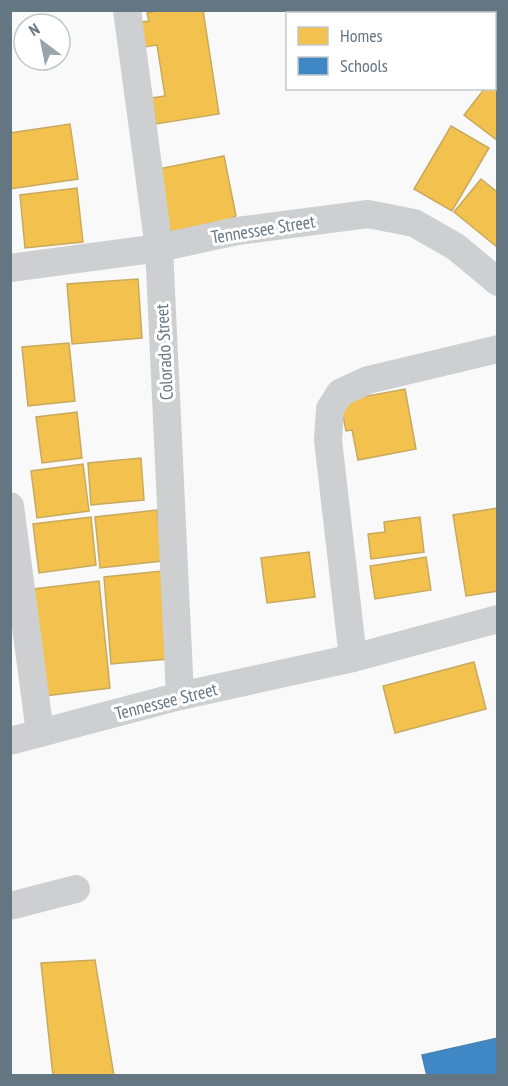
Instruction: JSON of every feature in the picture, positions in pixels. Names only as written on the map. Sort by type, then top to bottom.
[{"type":"street","name":"Colorado Street","points":[[127,10],[159,248],[180,696]]},
{"type":"street","name":"Tennessee Street","points":[[10,268],[159,248],[237,231],[368,214],[414,223],[456,247],[498,282]]},
{"type":"street","points":[[353,658],[328,440],[330,409],[340,393],[368,380],[498,350]]},
{"type":"street","points":[[10,506],[40,733]]},
{"type":"street","name":"Tennessee Street","points":[[10,741],[180,696],[353,658],[498,619]]},
{"type":"street","points":[[10,906],[76,889]]},
{"type":"building: Homes","points":[[162,10],[203,10],[219,114],[156,124],[152,98],[165,96],[157,45],[138,48],[134,23],[149,21],[147,13]]},
{"type":"building: Homes","points":[[498,73],[498,141],[464,115],[483,90],[496,90],[496,74]]},
{"type":"building: Homes","points":[[70,124],[78,179],[10,189],[10,133]]},
{"type":"building: Homes","points":[[451,126],[489,148],[452,211],[414,189]]},
{"type":"building: Homes","points":[[224,156],[236,216],[221,225],[171,236],[158,169]]},
{"type":"building: Homes","points":[[481,179],[496,191],[498,188],[497,247],[454,212]]},
{"type":"building: Homes","points":[[77,188],[83,242],[25,248],[20,195]]},
{"type":"building: Homes","points":[[138,279],[142,338],[72,344],[67,284]]},
{"type":"building: Homes","points":[[69,343],[75,401],[28,406],[22,347]]},
{"type":"building: Homes","points":[[405,389],[416,449],[358,460],[352,430],[346,431],[340,401]]},
{"type":"building: Homes","points":[[77,412],[82,458],[42,463],[36,417]]},
{"type":"building: Homes","points":[[141,458],[144,500],[91,505],[88,463]]},
{"type":"building: Homes","points":[[83,464],[89,511],[37,518],[31,471]]},
{"type":"building: Homes","points":[[498,508],[498,591],[466,596],[453,515]]},
{"type":"building: Homes","points":[[157,510],[162,561],[100,568],[95,517]]},
{"type":"building: Homes","points":[[91,517],[96,565],[39,573],[33,524]]},
{"type":"building: Homes","points":[[420,517],[424,552],[371,559],[368,534],[385,532],[384,522]]},
{"type":"building: Homes","points":[[309,552],[315,597],[267,603],[261,558]]},
{"type":"building: Homes","points":[[426,557],[431,590],[375,599],[370,566]]},
{"type":"building: Homes","points":[[162,571],[169,659],[111,664],[104,577]]},
{"type":"building: Homes","points":[[99,581],[110,688],[45,696],[34,589]]},
{"type":"building: Homes","points":[[474,662],[486,709],[395,733],[383,686]]},
{"type":"building: Homes","points":[[95,960],[114,1076],[53,1076],[41,963]]},
{"type":"building: Schools","points":[[498,1038],[498,1076],[427,1076],[422,1055]]}]
